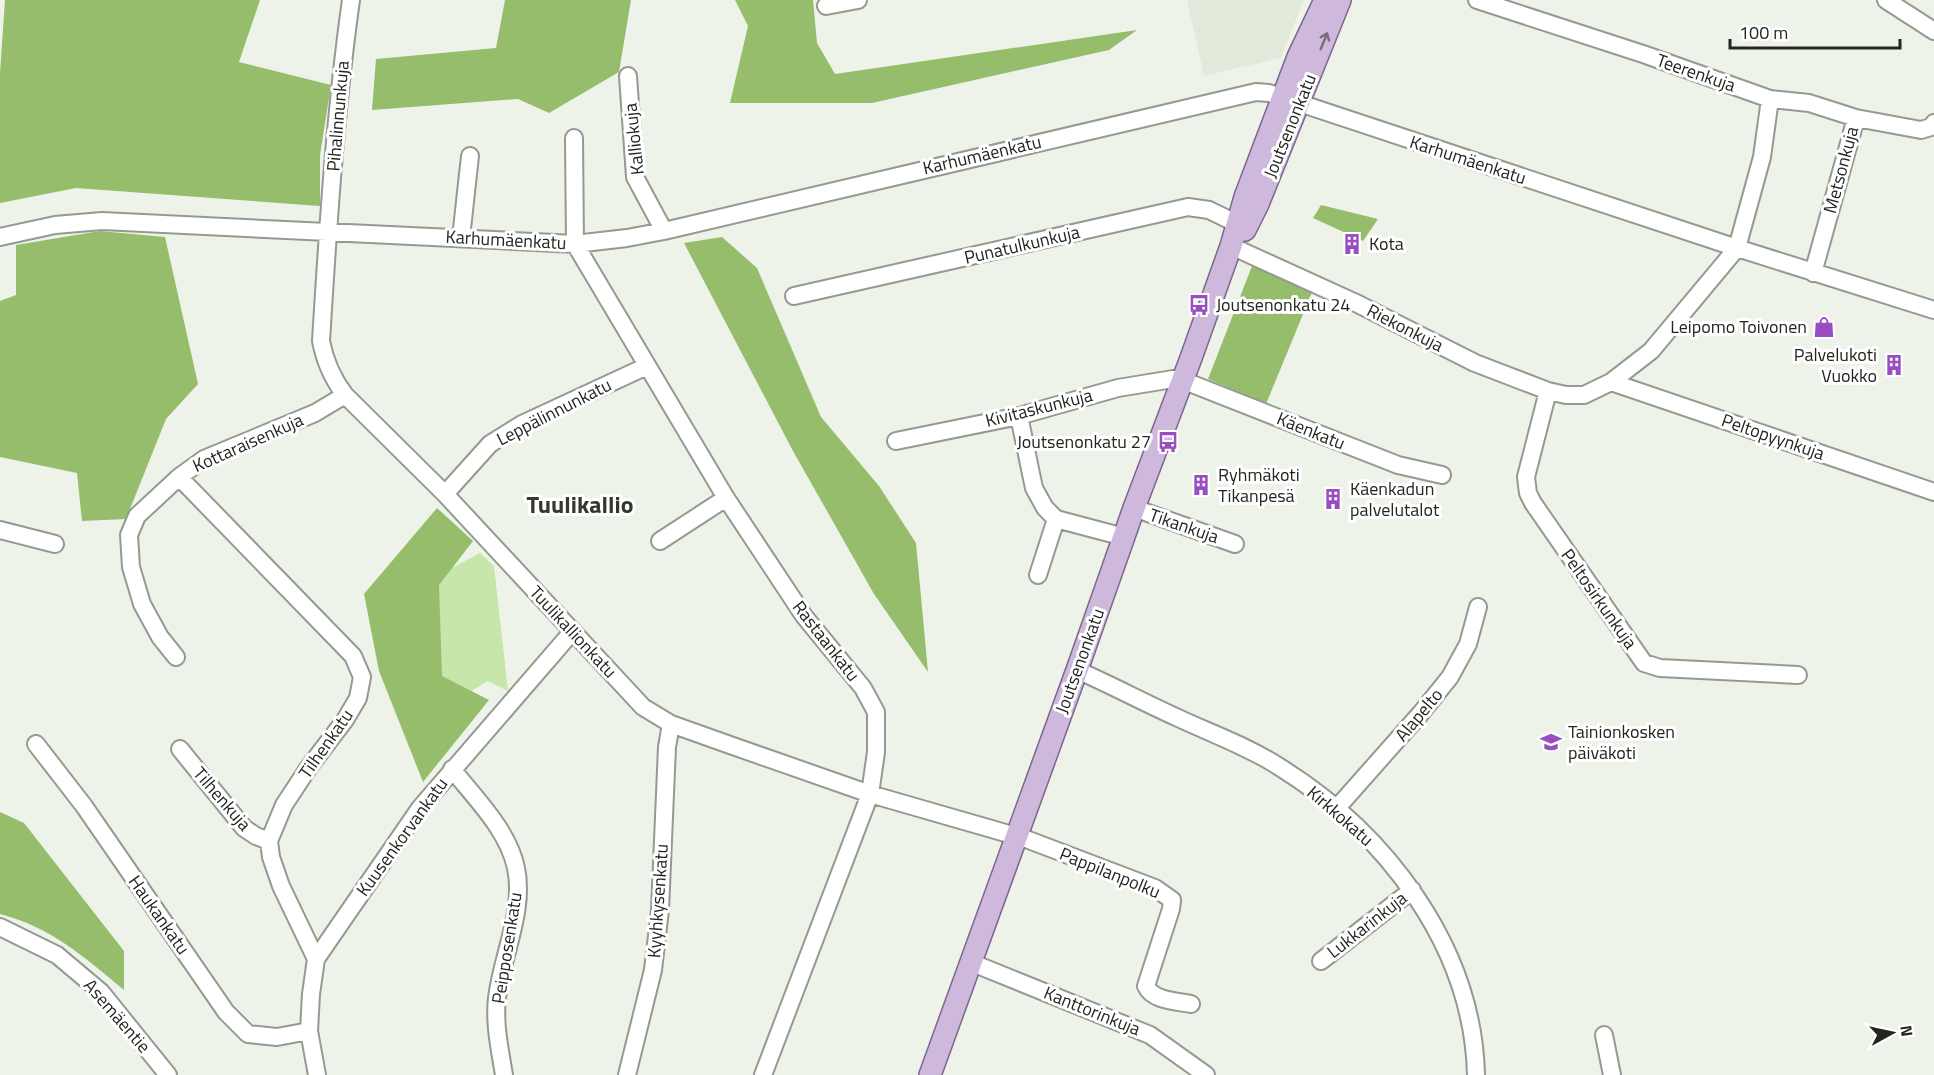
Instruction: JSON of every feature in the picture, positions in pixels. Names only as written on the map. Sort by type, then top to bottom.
[{"type":"main road","name":"Joutsenonkatu","points":[[1291,101],[1298,57],[1325,0]]},
{"type":"main road","name":"Joutsenonkatu","points":[[930,1075],[1231,246],[1241,226],[1258,205],[1291,101],[1340,0]]},
{"type":"street","name":"Pihalinnunkuja","points":[[328,233],[351,0]]},
{"type":"street","points":[[826,6],[858,0]]},
{"type":"street","name":"Teerenkuja","points":[[1477,0],[1643,54],[1770,99]]},
{"type":"street","points":[[1886,0],[1934,31]]},
{"type":"street","name":"Kalliokuja","points":[[628,76],[635,177],[664,231]]},
{"type":"street","name":"Karhumäenkatu","points":[[0,237],[55,225],[102,221],[575,244],[627,238],[1256,92],[1269,93],[1813,273],[1934,310]]},
{"type":"street","points":[[1611,382],[1651,351],[1737,248],[1762,156],[1770,99]]},
{"type":"street","name":"Metsonkuja","points":[[1770,99],[1809,103],[1856,118],[1813,273]]},
{"type":"street","points":[[1856,118],[1921,130],[1931,127],[1934,123]]},
{"type":"street","points":[[574,138],[575,244]]},
{"type":"street","points":[[461,238],[470,156]]},
{"type":"street","name":"Punatulkunkuja","points":[[794,296],[1188,207],[1209,210],[1241,226]]},
{"type":"street","name":"Tuulikallionkatu","points":[[328,233],[321,341],[324,359],[333,380],[345,395],[445,494],[643,707],[671,724],[870,794],[1016,836]]},
{"type":"street","name":"Rastaankatu","points":[[575,244],[726,498],[804,616],[863,688],[876,712],[876,753],[870,794],[763,1075]]},
{"type":"street","name":"Riekonkuja","points":[[1231,246],[1475,363],[1548,391],[1566,395],[1584,395],[1611,382]]},
{"type":"street","name":"Leppälinnunkatu","points":[[445,494],[490,444],[522,424],[647,366]]},
{"type":"street","name":"Kivitaskunkuja","points":[[896,441],[1019,416],[1118,388],[1173,379],[1182,380]]},
{"type":"street","name":"Käenkatu","points":[[1182,380],[1398,465],[1442,475]]},
{"type":"street","name":"Peltopyynkuja","points":[[1611,382],[1934,492]]},
{"type":"street","name":"Peltosirkunkuja","points":[[1548,391],[1526,477],[1528,492],[1533,503],[1644,663],[1660,668],[1798,675]]},
{"type":"street","name":"Kottaraisenkuja","points":[[176,657],[160,637],[142,604],[131,567],[129,535],[137,516],[179,477],[204,459],[315,414],[345,395]]},
{"type":"street","points":[[1019,416],[1034,488],[1045,508],[1056,519],[1124,537]]},
{"type":"street","name":"Tilhenkatu","points":[[179,477],[353,656],[362,677],[358,698],[354,705],[284,805],[268,841]]},
{"type":"street","points":[[660,541],[726,498]]},
{"type":"street","name":"Tikankuja","points":[[1134,508],[1235,544]]},
{"type":"street","points":[[1038,575],[1056,519]]},
{"type":"street","points":[[0,530],[55,544]]},
{"type":"street","name":"Alapelto","points":[[1336,808],[1450,677],[1468,644],[1478,607]]},
{"type":"street","name":"Kuusenkorvankatu","points":[[317,1075],[309,1031],[316,959],[420,808],[572,632]]},
{"type":"street","name":"Kirkkokatu","points":[[1077,670],[1260,756],[1296,778],[1336,808],[1380,851],[1412,890],[1436,928],[1451,959],[1470,1024],[1476,1075]]},
{"type":"street","name":"Kyyhkysenkatu","points":[[627,1075],[653,970],[660,910],[667,747],[671,724]]},
{"type":"street","name":"Haukankatu","points":[[36,744],[84,806],[226,1012],[248,1034],[277,1037],[309,1031]]},
{"type":"street","name":"Tilhenkuja","points":[[180,749],[244,828],[268,841]]},
{"type":"street","name":"Peipposenkatu","points":[[452,769],[500,831],[516,867],[518,899],[497,999],[497,1033],[504,1075]]},
{"type":"street","name":"Pappilanpolku","points":[[1016,836],[1155,888],[1172,900],[1146,986],[1149,993],[1156,997],[1191,1004]]},
{"type":"street","points":[[268,841],[281,886],[316,959]]},
{"type":"street","name":"Lukkarinkuja","points":[[1322,961],[1412,890]]},
{"type":"street","name":"Asemäentie","points":[[0,927],[57,955],[101,992],[168,1075]]},
{"type":"street","name":"Kanttorinkuja","points":[[970,962],[1150,1035],[1206,1075]]},
{"type":"street","points":[[1604,1035],[1612,1075]]},
{"type":"shaded area","points":[[1187,0],[1304,0],[1281,58],[1204,76]]},
{"type":"green space","points":[[5,0],[260,0],[239,62],[331,85],[320,155],[320,206],[76,188],[0,203],[0,73]]},
{"type":"green space","points":[[505,0],[631,0],[619,72],[549,113],[518,99],[372,110],[376,59],[496,48]]},
{"type":"green space","points":[[735,0],[813,0],[817,43],[835,74],[1137,30],[1109,50],[872,103],[730,103],[748,26]]},
{"type":"green space","points":[[1321,205],[1378,219],[1363,241],[1313,218]]},
{"type":"green space","points":[[100,231],[165,237],[198,384],[166,419],[126,519],[82,521],[77,473],[0,457],[0,301],[16,295],[16,245]]},
{"type":"green space","points":[[722,237],[757,268],[821,417],[879,486],[916,543],[928,672],[874,594],[793,451],[684,243]]},
{"type":"green space","points":[[1252,266],[1313,290],[1266,404],[1208,379]]},
{"type":"green space","points":[[437,508],[473,541],[439,585],[442,676],[489,700],[423,782],[379,671],[364,594]]},
{"type":"green space","points":[[480,553],[494,566],[508,691],[488,681],[439,710],[435,577]]},
{"type":"green space","points":[[0,812],[24,823],[124,951],[124,990],[66,944],[35,927],[0,914]]},
{"type":"place","name":"Kota","points":[[1352,244]]},
{"type":"place","name":"Joutsenonkatu 24","points":[[1199,305]]},
{"type":"place","name":"Leipomo Toivonen","points":[[1824,327]]},
{"type":"place","name":"Palvelukoti Vuokko","points":[[1894,365]]},
{"type":"place","name":"Joutsenonkatu 27","points":[[1168,442]]},
{"type":"place","name":"Ryhmäkoti Tikanpesä","points":[[1201,485]]},
{"type":"place","name":"Käenkadun palvelutalot","points":[[1333,499]]},
{"type":"place","name":"Tainionkosken päiväkoti","points":[[1551,742]]},
{"type":"district","name":"Tuulikallio","points":[[580,505]]}]
